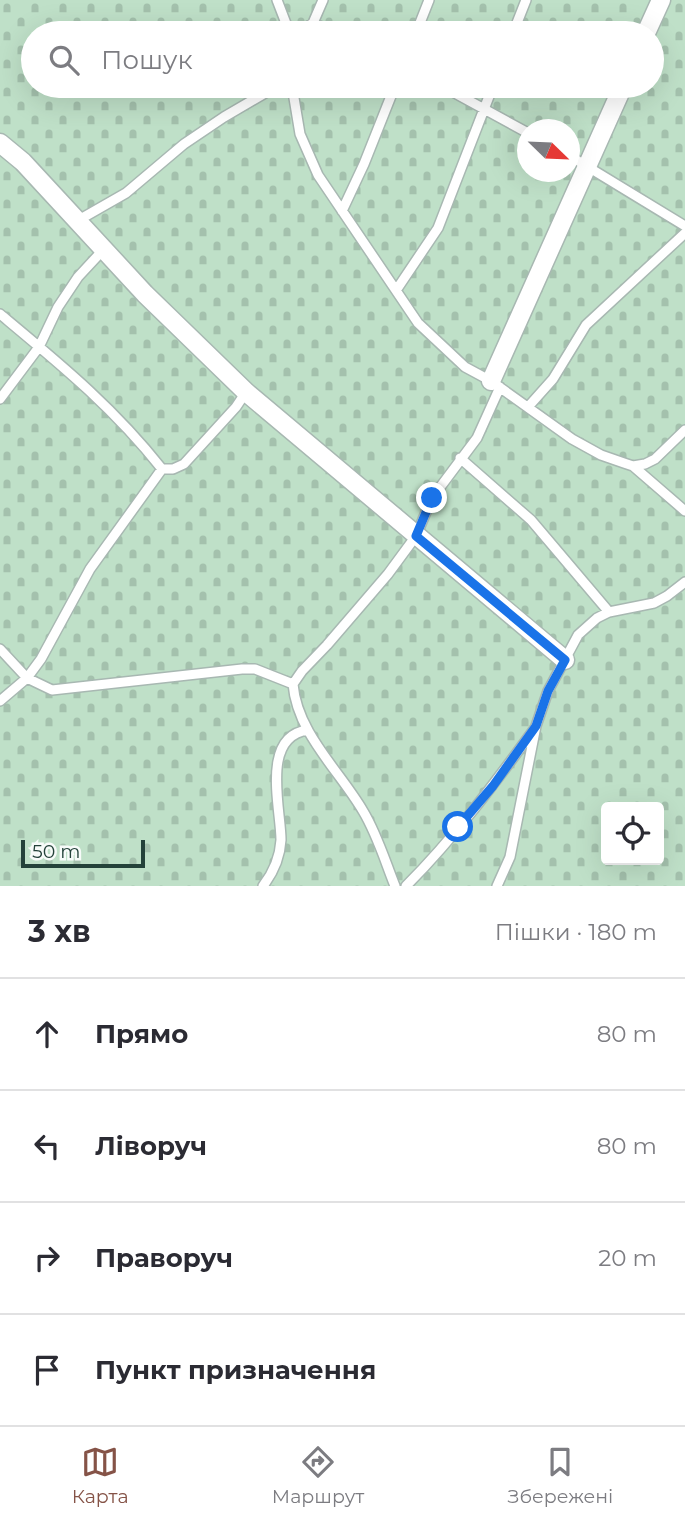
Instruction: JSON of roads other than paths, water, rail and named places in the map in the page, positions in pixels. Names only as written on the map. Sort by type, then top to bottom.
[{"type":"street","points":[[651,21],[661,0]]},
{"type":"street","points":[[495,384],[617,98]]},
{"type":"street","points":[[0,143],[23,162],[145,293],[246,392],[565,660]]},
{"type":"lane","points":[[277,0],[285,21]]},
{"type":"lane","points":[[314,21],[323,0]]},
{"type":"lane","points":[[421,21],[429,0]]},
{"type":"lane","points":[[518,21],[526,0]]},
{"type":"lane","points":[[77,221],[127,193],[184,144],[256,98]]},
{"type":"lane","points":[[293,98],[306,151],[318,175],[418,323],[465,367],[495,384],[587,447],[633,466],[685,511]]},
{"type":"lane","points":[[342,211],[390,98]]},
{"type":"lane","points":[[464,98],[517,127]]},
{"type":"lane","points":[[397,289],[438,228],[488,98]]},
{"type":"lane","points":[[580,162],[685,226]]},
{"type":"lane","points":[[527,407],[552,379],[586,325],[685,233]]},
{"type":"lane","points":[[0,399],[39,347],[58,307],[78,277],[104,249]]},
{"type":"lane","points":[[0,314],[85,385],[131,431],[162,469]]},
{"type":"lane","points":[[395,886],[364,812],[299,713],[293,684],[388,574],[416,536],[432,498],[477,438],[495,384]]},
{"type":"lane","points":[[162,469],[173,469],[184,464],[236,407],[246,392]]},
{"type":"lane","points":[[633,466],[655,459],[685,430]]},
{"type":"lane","points":[[460,458],[530,520],[609,612]]},
{"type":"lane","points":[[0,701],[27,678],[41,659],[90,569],[162,469]]},
{"type":"lane","points":[[497,886],[510,858],[536,726],[548,691],[578,635],[609,612],[654,603],[685,582]]},
{"type":"lane","points":[[0,649],[27,678],[52,690],[242,668],[255,669],[293,684]]},
{"type":"lane","points":[[406,886],[424,869],[493,786],[536,726]]},
{"type":"lane","points":[[263,886],[277,861],[281,842],[276,791],[279,756],[291,736],[308,730]]}]
